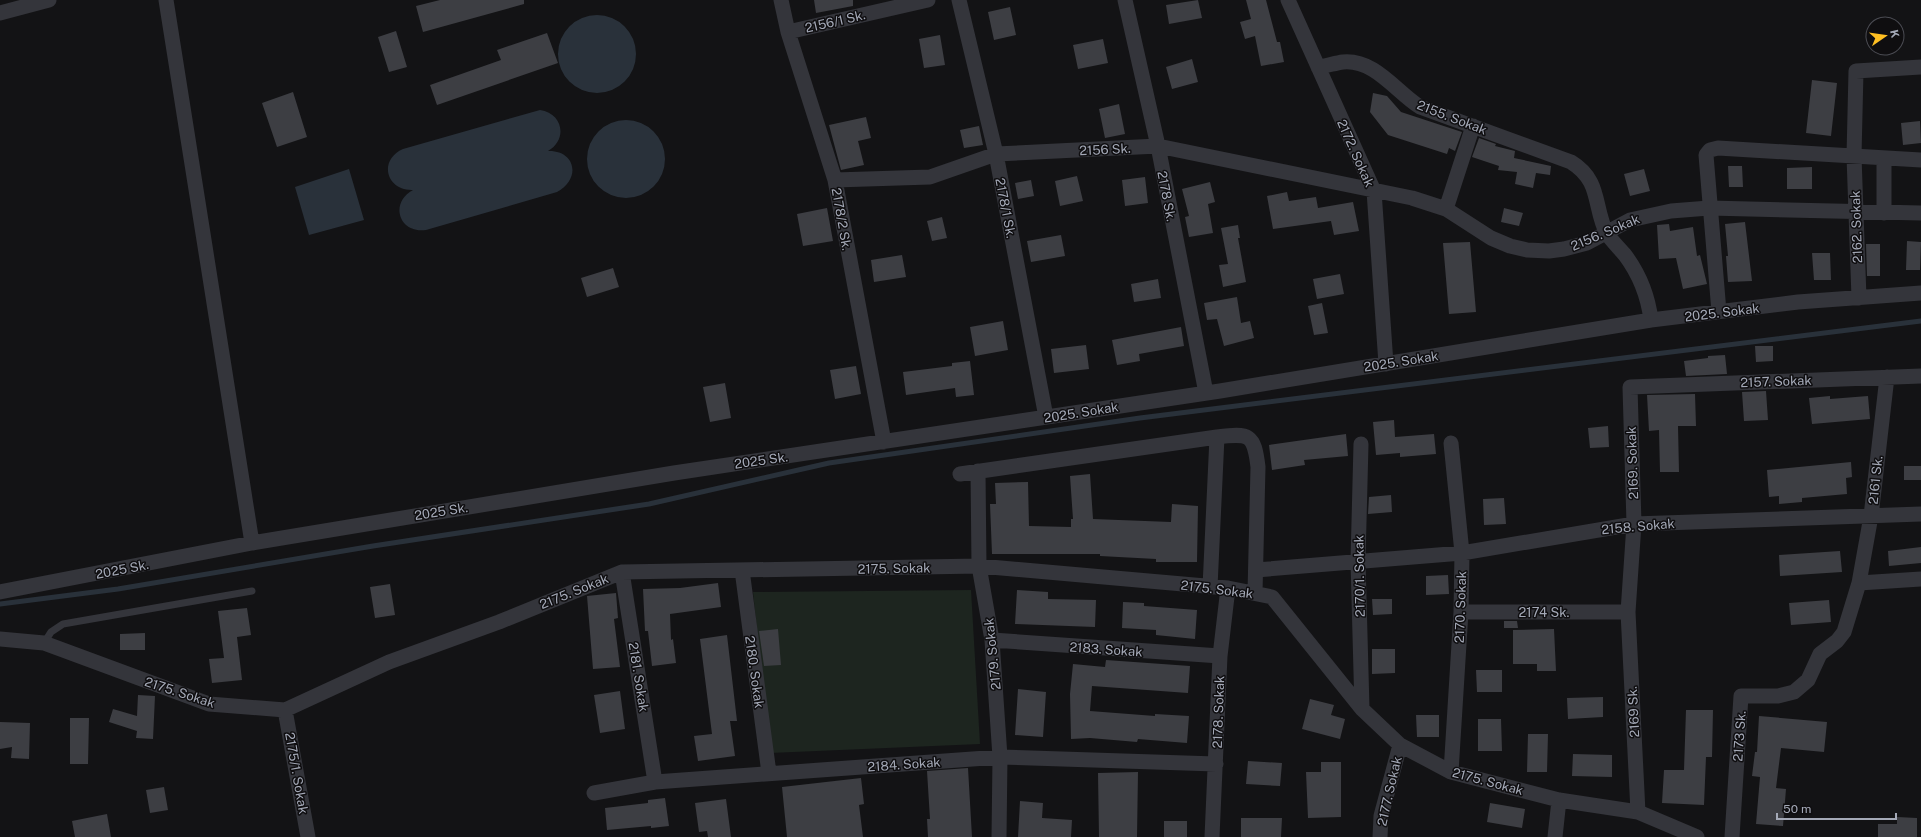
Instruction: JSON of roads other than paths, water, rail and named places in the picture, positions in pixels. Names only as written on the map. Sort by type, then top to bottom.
[{"type":"street","points":[[0,13],[49,0]]},
{"type":"street","points":[[166,0],[252,543]]},
{"type":"street","name":"2178/2 Sk.","points":[[781,0],[788,32],[835,180],[884,442]]},
{"type":"street","name":"2156/1 Sk.","points":[[788,32],[928,0]]},
{"type":"street","name":"2178/1 Sk.","points":[[959,0],[996,154],[1046,417]]},
{"type":"street","name":"2178 Sk.","points":[[1125,0],[1158,146],[1206,393]]},
{"type":"street","name":"2172. Sokak","points":[[1288,0],[1374,191],[1386,364]]},
{"type":"street","name":"2155. Sokak","points":[[1318,68],[1344,62],[1364,66],[1380,74],[1401,94],[1420,107],[1570,162],[1583,171],[1592,184],[1607,234]]},
{"type":"street","name":"2162. Sokak","points":[[1859,298],[1854,156],[1856,71],[1921,67]]},
{"type":"street","points":[[1446,209],[1473,126]]},
{"type":"street","name":"2156 Sk.","points":[[835,180],[930,177],[996,154],[1158,146],[1374,191]]},
{"type":"street","points":[[1719,312],[1709,208],[1706,155],[1713,148],[1921,160]]},
{"type":"street","points":[[1884,159],[1884,213]]},
{"type":"street","name":"2156. Sokak","points":[[1374,191],[1412,198],[1446,209],[1491,238],[1510,246],[1527,250],[1549,251],[1587,243],[1607,234],[1630,220],[1649,214],[1671,210],[1709,208],[1921,213]]},
{"type":"street","points":[[1607,234],[1633,266],[1640,279],[1647,299],[1651,320]]},
{"type":"street","name":"2025. Sokak","points":[[884,442],[1206,393],[1651,320],[1798,302],[1921,293]]},
{"type":"street","name":"2157. Sokak","points":[[1630,387],[1921,376]]},
{"type":"street","name":"2161 Sk.","points":[[1844,632],[1859,583],[1871,516],[1887,377]]},
{"type":"street","name":"2169. Sokak","points":[[1628,612],[1634,524],[1630,387]]},
{"type":"street","points":[[960,474],[1238,434],[1244,436],[1250,439],[1256,447],[1258,467],[1255,593]]},
{"type":"street","points":[[1210,587],[1217,437]]},
{"type":"street","name":"2025 Sk.","points":[[0,592],[252,543],[674,473],[884,442]]},
{"type":"street","name":"2170. Sokak","points":[[1451,443],[1462,553],[1461,612],[1451,772]]},
{"type":"street","name":"2170/1. Sokak","points":[[1361,444],[1358,561],[1362,709]]},
{"type":"street","name":"2179. Sokak","points":[[978,471],[979,566],[992,640],[1000,757],[999,837]]},
{"type":"street","name":"2158. Sokak","points":[[1256,570],[1462,553],[1634,524],[1921,514]]},
{"type":"street","name":"2175. Sokak","points":[[0,638],[44,643],[209,704],[285,710],[389,662],[499,622],[622,572],[979,566],[1228,588],[1272,597],[1362,709],[1400,746],[1451,772],[1559,800],[1638,812],[1697,837]]},
{"type":"street","name":"2180. Sokak","points":[[742,570],[769,773]]},
{"type":"street","name":"2181. Sokak","points":[[622,572],[655,782]]},
{"type":"street","points":[[1859,583],[1921,580]]},
{"type":"street","name":"2178. Sokak","points":[[1212,837],[1220,656],[1228,588]]},
{"type":"street","name":"2174 Sk.","points":[[1461,612],[1628,612]]},
{"type":"street","name":"2169 Sk.","points":[[1628,612],[1638,812]]},
{"type":"street","name":"2173 Sk.","points":[[1732,837],[1742,696],[1778,696],[1794,692],[1808,680],[1820,654],[1837,641],[1844,632]]},
{"type":"street","name":"2183. Sokak","points":[[992,640],[1220,656]]},
{"type":"street","name":"2175/1. Sokak","points":[[285,710],[308,837]]},
{"type":"street","name":"2177. Sokak","points":[[1380,837],[1381,816],[1400,746]]},
{"type":"street","name":"2184. Sokak","points":[[594,793],[655,782],[1000,757],[1216,764]]},
{"type":"street","points":[[1555,837],[1559,800]]},
{"type":"lane","points":[[44,643],[51,632],[63,624],[252,591]]},
{"type":"waterway","points":[[0,604],[118,589],[373,546],[649,504],[829,463],[1140,418],[1921,321]]}]
